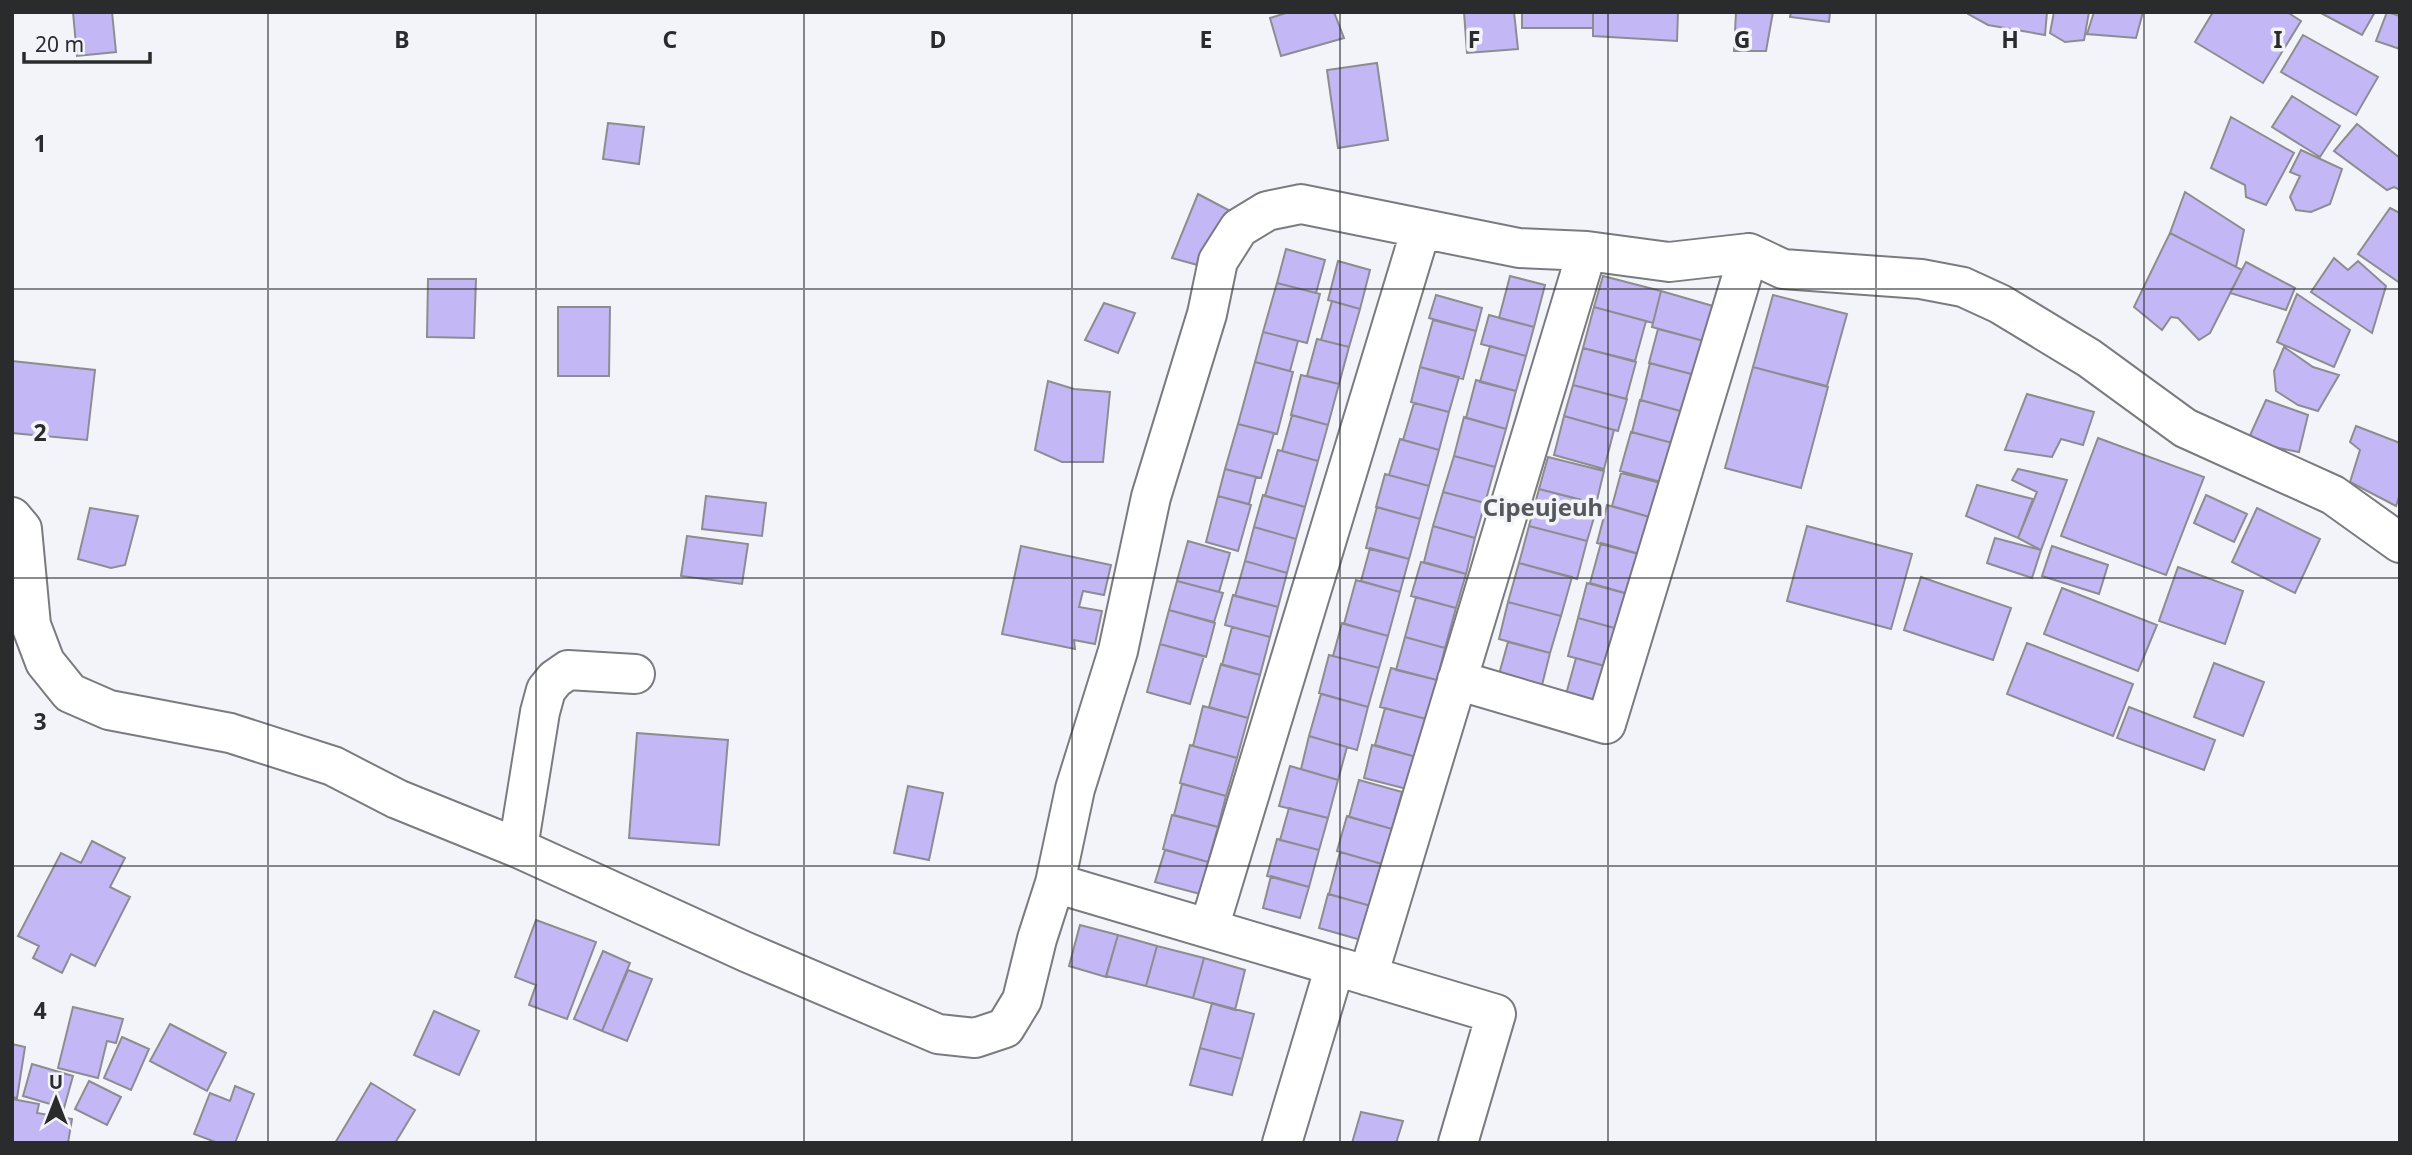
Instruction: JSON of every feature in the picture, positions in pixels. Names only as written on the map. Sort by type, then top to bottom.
[{"type":"street","points":[[12,517],[22,529],[31,625],[45,662],[70,694],[109,710],[230,733],[333,766],[397,799],[518,848],[892,1015],[938,1034],[975,1038],[1005,1028],[1022,1000],[1037,939],[1055,883],[1075,789],[1118,651],[1151,496],[1207,314],[1219,261],[1239,228],[1267,211],[1301,204],[1519,248],[1587,251],[1669,262],[1749,253],[1783,270],[1921,279],[1963,287],[2000,304],[2090,358],[2185,428],[2333,495],[2400,543]]},
{"type":"street","points":[[1209,928],[1422,229]]},
{"type":"street","points":[[1282,1143],[1352,971],[1457,680],[1587,251]]},
{"type":"street","points":[[1457,680],[1606,724],[1749,253]]},
{"type":"street","points":[[518,848],[546,690],[568,670],[635,674]]},
{"type":"street","points":[[1055,883],[1496,1014],[1458,1143]]},
{"type":"building","points":[[73,12],[112,12],[116,52],[77,56]]},
{"type":"building","points":[[1289,12],[1334,12],[1344,38],[1281,56],[1270,18]]},
{"type":"building","points":[[1464,12],[1514,12],[1518,49],[1467,53]]},
{"type":"building","points":[[1522,12],[1593,12],[1593,28],[1522,28]]},
{"type":"building","points":[[1593,12],[1678,12],[1677,41],[1593,36]]},
{"type":"building","points":[[1736,12],[1773,12],[1766,51],[1734,51]]},
{"type":"building","points":[[1791,12],[1830,12],[1829,22],[1790,17]]},
{"type":"building","points":[[1968,12],[2047,12],[2045,35],[1988,25]]},
{"type":"building","points":[[2054,12],[2089,12],[2084,40],[2065,42],[2050,33]]},
{"type":"building","points":[[2094,12],[2143,12],[2136,38],[2087,34]]},
{"type":"building","points":[[2213,12],[2287,12],[2301,21],[2263,83],[2195,42]]},
{"type":"building","points":[[2319,12],[2375,12],[2362,35]]},
{"type":"building","points":[[2387,12],[2400,16],[2400,49],[2376,41]]},
{"type":"building","points":[[2303,35],[2378,77],[2356,115],[2281,72]]},
{"type":"building","points":[[1377,63],[1388,140],[1338,148],[1327,70]]},
{"type":"building","points":[[2292,96],[2340,126],[2320,157],[2272,127]]},
{"type":"building","points":[[2231,117],[2294,153],[2266,205],[2246,197],[2245,185],[2211,168]]},
{"type":"building","points":[[608,123],[644,127],[639,164],[603,159]]},
{"type":"building","points":[[2357,124],[2400,158],[2400,190],[2394,187],[2387,190],[2334,151]]},
{"type":"building","points":[[2301,150],[2342,169],[2330,204],[2311,212],[2296,210],[2290,197],[2300,176],[2290,172]]},
{"type":"building","points":[[2185,192],[2244,230],[2236,267],[2170,233]]},
{"type":"building","points":[[1198,194],[1234,213],[1205,267],[1172,258]]},
{"type":"building","points":[[2390,208],[2400,213],[2400,283],[2358,254]]},
{"type":"building","points":[[2170,233],[2242,270],[2210,333],[2199,340],[2178,318],[2171,317],[2162,330],[2134,307]]},
{"type":"building","points":[[1286,249],[1325,260],[1316,293],[1277,283]]},
{"type":"building","points":[[2334,258],[2348,270],[2358,261],[2386,286],[2372,333],[2311,292]]},
{"type":"building","points":[[1338,261],[1370,270],[1360,309],[1328,300]]},
{"type":"building","points":[[2246,262],[2295,288],[2286,310],[2230,293]]},
{"type":"building","points":[[1510,276],[1545,285],[1534,327],[1499,318]]},
{"type":"building","points":[[1603,276],[1661,291],[1653,323],[1594,307]]},
{"type":"building","points":[[428,279],[476,279],[474,338],[427,337]]},
{"type":"building","points":[[1277,283],[1320,294],[1307,343],[1263,332]]},
{"type":"building","points":[[1661,291],[1713,306],[1704,341],[1652,327]]},
{"type":"building","points":[[2297,294],[2350,330],[2334,367],[2277,342]]},
{"type":"building","points":[[1436,295],[1482,308],[1476,331],[1429,318]]},
{"type":"building","points":[[1773,295],[1847,314],[1827,386],[1753,367]]},
{"type":"building","points":[[1332,301],[1360,309],[1349,347],[1321,340]]},
{"type":"building","points":[[1104,303],[1135,313],[1118,353],[1085,340]]},
{"type":"building","points":[[558,307],[610,307],[609,376],[558,376]]},
{"type":"building","points":[[1594,307],[1646,321],[1635,361],[1583,348]]},
{"type":"building","points":[[1489,315],[1534,327],[1526,356],[1481,344]]},
{"type":"building","points":[[1433,320],[1476,331],[1463,379],[1420,367]]},
{"type":"building","points":[[1658,329],[1704,341],[1695,375],[1649,363]]},
{"type":"building","points":[[1263,332],[1298,341],[1290,371],[1255,362]]},
{"type":"building","points":[[1317,339],[1349,347],[1339,384],[1307,376]]},
{"type":"building","points":[[1490,346],[1526,356],[1516,391],[1480,382]]},
{"type":"building","points":[[2284,347],[2313,367],[2339,375],[2318,411],[2298,405],[2276,391],[2274,371]]},
{"type":"building","points":[[1583,348],[1636,362],[1626,399],[1573,385]]},
{"type":"building","points":[[12,361],[95,370],[87,440],[12,433]]},
{"type":"building","points":[[1255,362],[1293,372],[1277,434],[1238,424]]},
{"type":"building","points":[[1650,363],[1695,375],[1684,412],[1641,400]]},
{"type":"building","points":[[1420,367],[1459,377],[1449,412],[1411,402]]},
{"type":"building","points":[[1753,367],[1828,387],[1801,488],[1725,468]]},
{"type":"building","points":[[1301,375],[1339,384],[1328,425],[1291,415]]},
{"type":"building","points":[[1476,380],[1516,391],[1506,429],[1466,418]]},
{"type":"building","points":[[1048,381],[1074,389],[1110,392],[1103,462],[1062,462],[1035,450]]},
{"type":"building","points":[[1573,385],[1627,399],[1618,431],[1564,416]]},
{"type":"building","points":[[2027,394],[2094,412],[2083,445],[2061,439],[2052,457],[2005,450]]},
{"type":"building","points":[[1640,400],[1684,412],[1676,444],[1632,432]]},
{"type":"building","points":[[2266,400],[2308,415],[2299,452],[2247,442]]},
{"type":"building","points":[[1414,403],[1449,412],[1439,450],[1403,440]]},
{"type":"building","points":[[1292,415],[1328,425],[1318,461],[1282,451]]},
{"type":"building","points":[[1564,416],[1614,430],[1604,469],[1554,455]]},
{"type":"building","points":[[1464,417],[1506,429],[1495,467],[1454,456]]},
{"type":"building","points":[[1238,424],[1274,433],[1261,478],[1225,469]]},
{"type":"building","points":[[2356,426],[2400,443],[2400,494],[2396,506],[2350,482],[2360,450],[2350,442]]},
{"type":"building","points":[[1631,432],[1676,444],[1665,483],[1620,471]]},
{"type":"building","points":[[2098,438],[2204,477],[2166,575],[2061,536]]},
{"type":"building","points":[[1400,439],[1439,450],[1429,486],[1389,475]]},
{"type":"building","points":[[1278,450],[1318,461],[1305,507],[1265,496]]},
{"type":"building","points":[[1454,456],[1495,467],[1485,503],[1443,492]]},
{"type":"building","points":[[1548,457],[1604,471],[1596,504],[1539,489]]},
{"type":"building","points":[[1225,469],[1256,477],[1249,504],[1218,496]]},
{"type":"building","points":[[2018,469],[2067,480],[2041,550],[2018,538],[2037,492],[2012,480]]},
{"type":"building","points":[[1621,473],[1669,485],[1660,520],[1612,506]]},
{"type":"building","points":[[1385,474],[1429,486],[1420,519],[1376,507]]},
{"type":"building","points":[[1977,485],[2033,499],[2018,538],[1966,516]]},
{"type":"building","points":[[1539,489],[1598,504],[1587,541],[1529,526]]},
{"type":"building","points":[[1443,492],[1485,503],[1475,538],[1433,526]]},
{"type":"building","points":[[1263,495],[1305,507],[1296,539],[1254,527]]},
{"type":"building","points":[[2206,495],[2247,514],[2234,542],[2194,523]]},
{"type":"building","points":[[706,496],[766,503],[762,536],[702,529]]},
{"type":"building","points":[[1218,496],[1251,505],[1238,551],[1206,542]]},
{"type":"building","points":[[1607,505],[1660,520],[1650,557],[1597,543]]},
{"type":"building","points":[[1377,507],[1420,519],[1409,559],[1366,548]]},
{"type":"building","points":[[90,508],[138,516],[125,565],[111,568],[78,559]]},
{"type":"building","points":[[2257,508],[2320,539],[2295,593],[2232,562]]},
{"type":"building","points":[[1433,526],[1475,538],[1466,574],[1424,562]]},
{"type":"building","points":[[1529,526],[1587,541],[1577,579],[1519,563]]},
{"type":"building","points":[[1807,526],[1912,554],[1891,629],[1787,601]]},
{"type":"building","points":[[1254,527],[1296,539],[1287,573],[1245,561]]},
{"type":"building","points":[[687,536],[748,544],[742,584],[681,576]]},
{"type":"building","points":[[1995,538],[2041,550],[2032,578],[1987,563]]},
{"type":"building","points":[[1188,541],[1230,553],[1219,592],[1177,581]]},
{"type":"building","points":[[1601,543],[1650,557],[1639,597],[1590,583]]},
{"type":"building","points":[[1021,546],[1111,565],[1104,595],[1083,591],[1079,607],[1102,611],[1095,644],[1074,640],[1075,649],[1002,634]]},
{"type":"building","points":[[2052,546],[2108,565],[2099,594],[2042,576]]},
{"type":"building","points":[[1370,548],[1409,559],[1400,592],[1361,581]]},
{"type":"building","points":[[1245,561],[1287,573],[1278,607],[1235,596]]},
{"type":"building","points":[[1421,562],[1466,574],[1456,608],[1411,596]]},
{"type":"building","points":[[1519,563],[1572,577],[1561,616],[1508,602]]},
{"type":"building","points":[[2178,567],[2243,591],[2225,644],[2159,621]]},
{"type":"building","points":[[1921,577],[2011,608],[1993,660],[1904,630]]},
{"type":"building","points":[[1356,580],[1400,592],[1388,636],[1344,624]]},
{"type":"building","points":[[1177,581],[1223,593],[1214,622],[1169,610]]},
{"type":"building","points":[[1587,583],[1639,597],[1629,632],[1578,618]]},
{"type":"building","points":[[2062,588],[2157,625],[2138,671],[2044,634]]},
{"type":"building","points":[[1233,595],[1278,607],[1270,637],[1225,625]]},
{"type":"building","points":[[1416,597],[1456,608],[1445,648],[1405,637]]},
{"type":"building","points":[[1508,602],[1561,616],[1550,653],[1499,639]]},
{"type":"building","points":[[1169,610],[1215,623],[1206,657],[1160,644]]},
{"type":"building","points":[[1578,618],[1622,630],[1612,668],[1568,656]]},
{"type":"building","points":[[1342,623],[1388,636],[1379,668],[1333,656]]},
{"type":"building","points":[[1232,627],[1270,637],[1260,675],[1222,665]]},
{"type":"building","points":[[1405,637],[1445,648],[1437,680],[1396,670]]},
{"type":"building","points":[[1508,642],[1550,653],[1541,689],[1498,678]]},
{"type":"building","points":[[2027,643],[2133,684],[2113,736],[2007,694]]},
{"type":"building","points":[[1160,644],[1204,656],[1190,704],[1147,692]]},
{"type":"building","points":[[1329,655],[1379,668],[1368,707],[1319,693]]},
{"type":"building","points":[[1576,658],[1612,668],[1601,707],[1565,698]]},
{"type":"building","points":[[2214,663],[2264,682],[2243,736],[2194,717]]},
{"type":"building","points":[[1221,664],[1260,675],[1248,718],[1209,707]]},
{"type":"building","points":[[1391,668],[1437,680],[1426,719],[1380,707]]},
{"type":"building","points":[[1321,694],[1368,707],[1357,750],[1309,736]]},
{"type":"building","points":[[1203,706],[1248,718],[1237,758],[1193,746]]},
{"type":"building","points":[[2129,707],[2215,740],[2204,770],[2117,738]]},
{"type":"building","points":[[1385,708],[1426,719],[1416,757],[1375,745]]},
{"type":"building","points":[[637,733],[728,740],[719,845],[629,838]]},
{"type":"building","points":[[1309,736],[1347,747],[1338,780],[1301,769]]},
{"type":"building","points":[[1190,745],[1237,758],[1226,796],[1180,783]]},
{"type":"building","points":[[1372,745],[1416,757],[1407,789],[1364,778]]},
{"type":"building","points":[[1290,766],[1338,780],[1328,818],[1279,806]]},
{"type":"building","points":[[1359,780],[1402,792],[1392,829],[1349,817]]},
{"type":"building","points":[[1182,784],[1226,796],[1218,827],[1174,815]]},
{"type":"building","points":[[908,786],[943,793],[929,860],[894,853]]},
{"type":"building","points":[[1289,808],[1328,818],[1319,850],[1280,840]]},
{"type":"building","points":[[1172,815],[1218,827],[1208,862],[1163,849]]},
{"type":"building","points":[[1347,816],[1392,829],[1382,864],[1337,851]]},
{"type":"building","points":[[1277,839],[1319,850],[1309,887],[1267,876]]},
{"type":"building","points":[[92,841],[125,858],[110,887],[130,897],[95,966],[71,954],[62,973],[33,958],[39,946],[18,936],[61,853],[81,863]]},
{"type":"building","points":[[1165,850],[1208,862],[1200,894],[1155,882]]},
{"type":"building","points":[[1340,852],[1382,864],[1371,906],[1329,894]]},
{"type":"building","points":[[1271,876],[1309,887],[1300,918],[1263,908]]},
{"type":"building","points":[[1328,894],[1371,906],[1361,940],[1319,928]]},
{"type":"building","points":[[536,920],[596,942],[567,1019],[529,1005],[536,985],[515,977]]},
{"type":"building","points":[[1080,925],[1118,935],[1106,977],[1069,966]]},
{"type":"building","points":[[1118,935],[1157,946],[1146,986],[1106,976]]},
{"type":"building","points":[[1157,946],[1204,958],[1193,998],[1146,986]]},
{"type":"building","points":[[603,951],[630,963],[602,1031],[574,1019]]},
{"type":"building","points":[[1204,958],[1245,970],[1235,1010],[1193,998]]},
{"type":"building","points":[[628,970],[652,979],[627,1041],[602,1031]]},
{"type":"building","points":[[1212,1003],[1254,1014],[1242,1059],[1200,1048]]},
{"type":"building","points":[[73,1007],[123,1019],[116,1043],[107,1041],[98,1078],[58,1068]]},
{"type":"building","points":[[434,1011],[479,1031],[459,1075],[414,1055]]},
{"type":"building","points":[[170,1024],[226,1053],[207,1091],[150,1061]]},
{"type":"building","points":[[122,1037],[149,1049],[131,1090],[104,1078]]},
{"type":"building","points":[[12,1044],[25,1047],[17,1098],[12,1097]]},
{"type":"building","points":[[1200,1048],[1242,1059],[1232,1095],[1190,1085]]},
{"type":"building","points":[[32,1064],[73,1076],[64,1108],[23,1096]]},
{"type":"building","points":[[89,1081],[121,1097],[107,1125],[75,1109]]},
{"type":"building","points":[[371,1083],[415,1110],[395,1143],[335,1143]]},
{"type":"building","points":[[235,1086],[254,1094],[235,1143],[218,1143],[194,1134],[210,1093],[230,1101]]},
{"type":"building","points":[[12,1099],[39,1104],[37,1113],[72,1119],[68,1143],[12,1143]]},
{"type":"building","points":[[1361,1112],[1403,1121],[1396,1143],[1352,1143]]},
{"type":"district","name":"Cipeujeuh","points":[[1543,508]]}]
